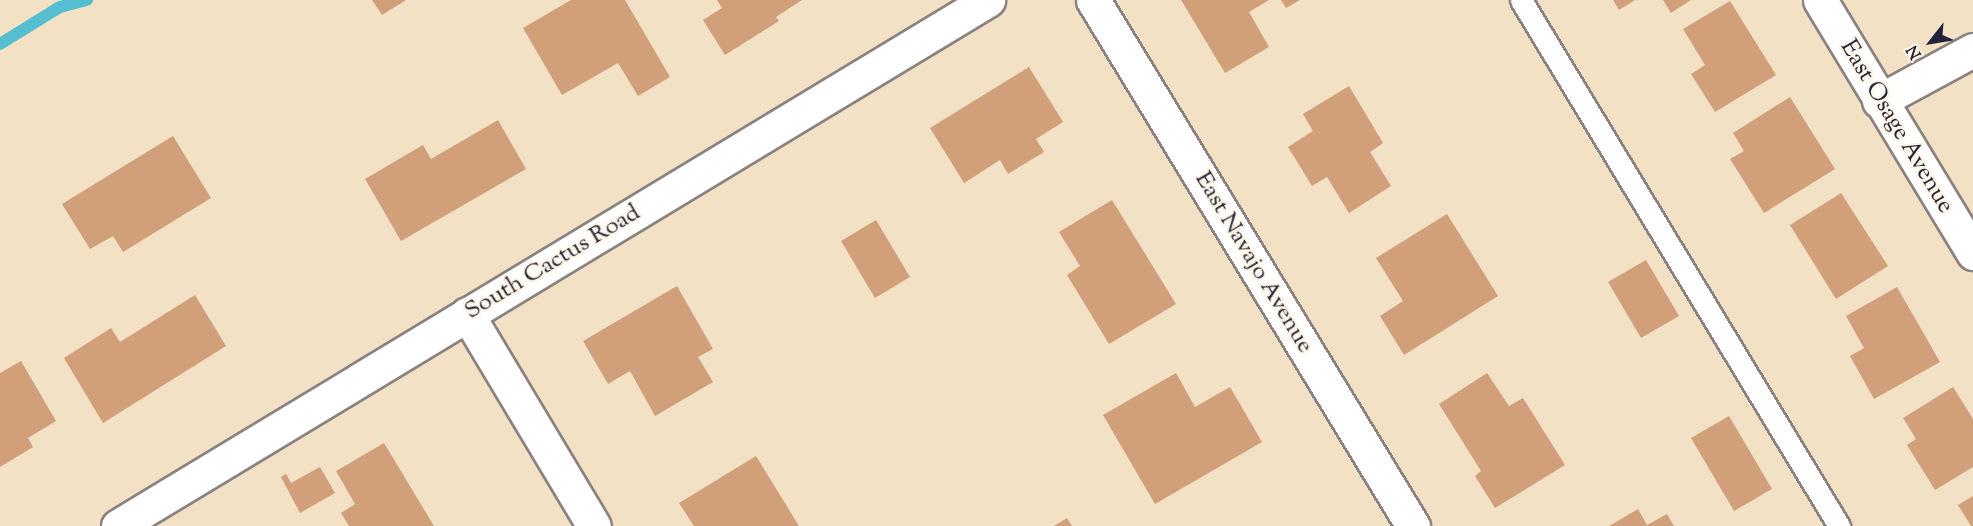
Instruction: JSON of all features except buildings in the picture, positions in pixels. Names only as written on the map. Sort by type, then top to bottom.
[{"type":"street","name":"South Cactus Road","points":[[118,526],[988,0]]},
{"type":"street","name":"East Navajo Avenue","points":[[1093,0],[1413,526]]},
{"type":"street","name":"East Osage Avenue","points":[[1820,0],[1973,253]]},
{"type":"street","points":[[1879,101],[1973,50]]},
{"type":"street","points":[[467,315],[594,526]]},
{"type":"lane","points":[[1521,0],[1839,526]]},
{"type":"waterway","points":[[0,44],[60,7],[87,0]]}]
